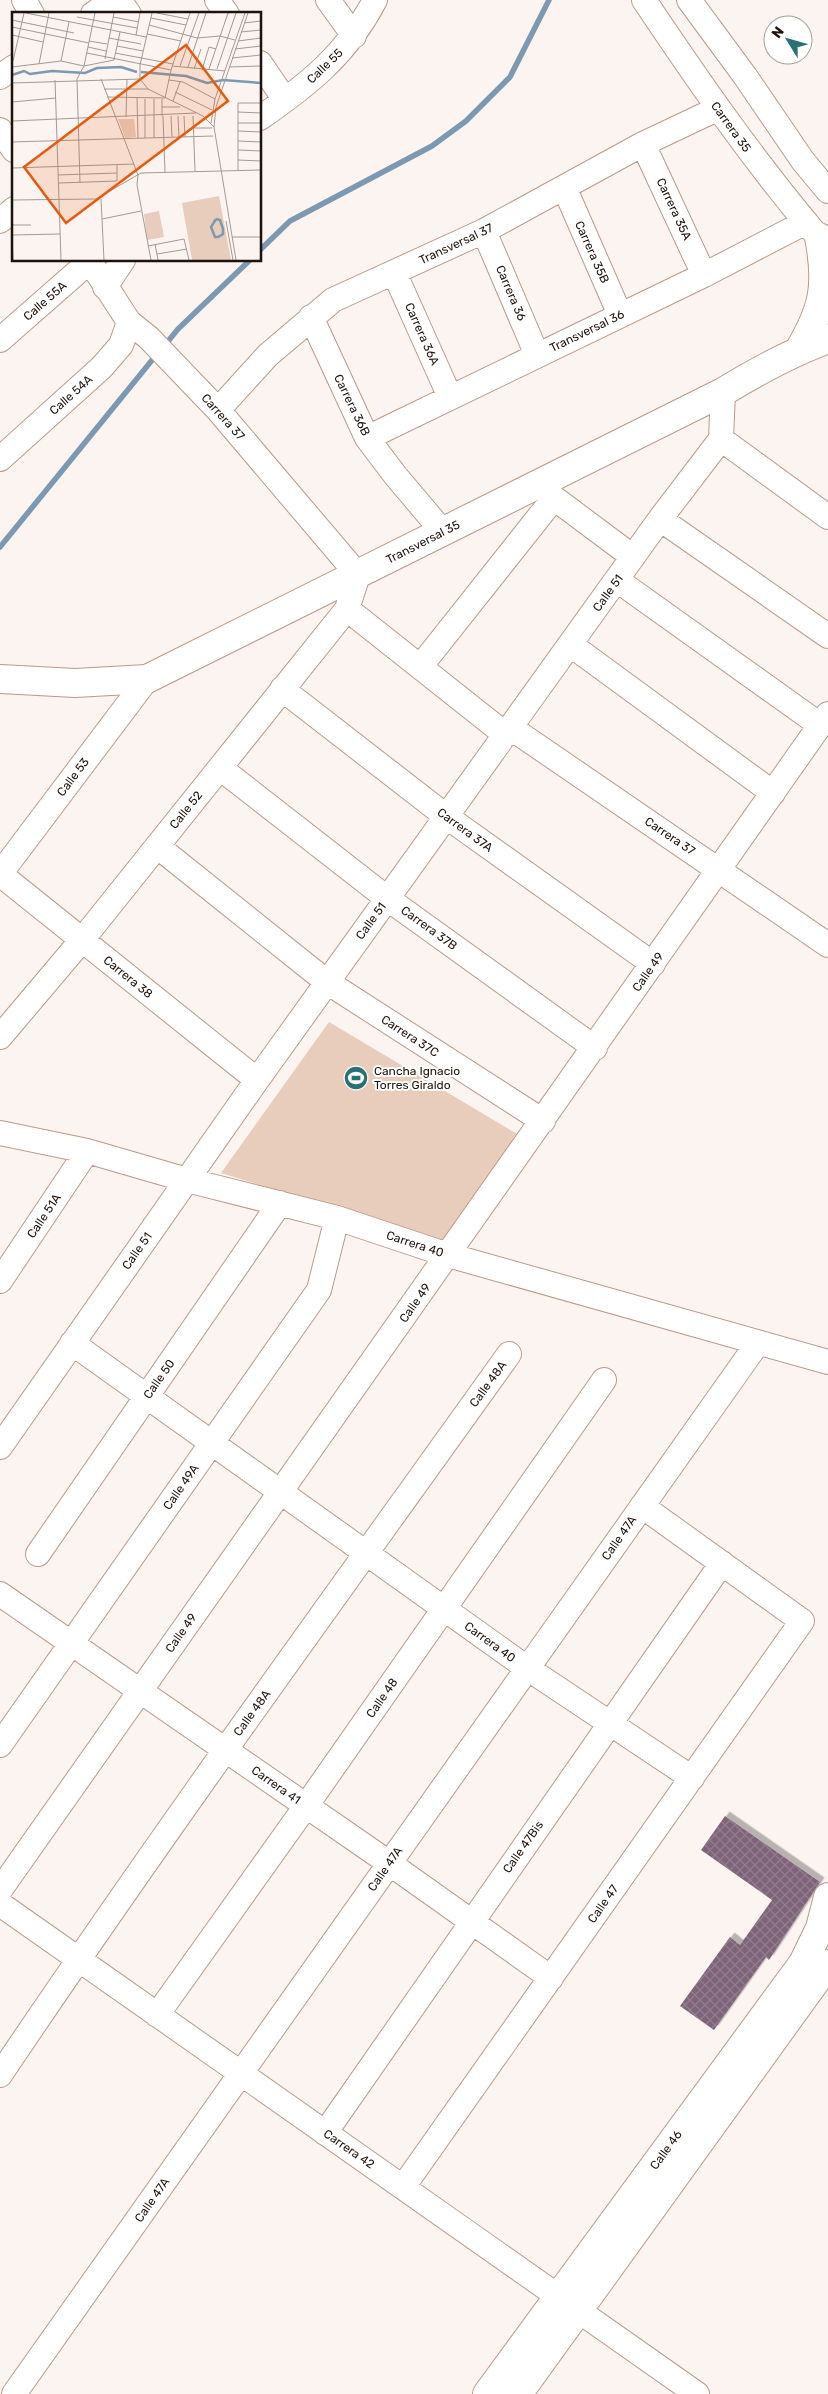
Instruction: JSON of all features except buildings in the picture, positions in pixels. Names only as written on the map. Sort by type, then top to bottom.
[{"type":"main road","points":[[799,350],[814,325],[823,296],[825,266],[817,235]]},
{"type":"main road","name":"Transversal 35","points":[[0,680],[75,683],[147,679],[443,532],[545,492],[761,369],[799,350],[828,339]]},
{"type":"main road","name":"Calle 46","points":[[518,2394],[568,2304],[803,1963],[820,1928],[828,1897]]},
{"type":"main road","name":"Calle 46","points":[[486,2394],[568,2304],[828,1964]]},
{"type":"street","points":[[24,0],[31,12]]},
{"type":"street","points":[[96,12],[113,0]]},
{"type":"street","points":[[119,0],[128,12]]},
{"type":"street","points":[[218,0],[226,12]]},
{"type":"street","points":[[328,0],[354,36]]},
{"type":"street","name":"Calle 55","points":[[261,117],[313,79],[354,36],[375,0]]},
{"type":"street","name":"Carrera 35","points":[[644,0],[717,109],[817,235]]},
{"type":"street","points":[[689,0],[745,76],[803,161],[828,190]]},
{"type":"street","points":[[261,64],[285,100]]},
{"type":"street","points":[[0,77],[12,68]]},
{"type":"street","name":"Transversal 37","points":[[218,410],[268,355],[333,300],[484,231],[565,189],[643,144],[717,109]]},
{"type":"street","points":[[0,130],[12,147]]},
{"type":"street","name":"Carrera 35A","points":[[643,144],[704,274]]},
{"type":"street","name":"Carrera 35B","points":[[565,189],[620,315]]},
{"type":"street","points":[[0,221],[12,211]]},
{"type":"street","name":"Carrera 36","points":[[484,231],[537,355]]},
{"type":"street","name":"Transversal 36","points":[[367,438],[704,274],[817,235]]},
{"type":"street","name":"Carrera 37","points":[[89,261],[129,322],[149,338],[218,410],[358,575]]},
{"type":"street","name":"Calle 55A","points":[[0,340],[89,261]]},
{"type":"street","points":[[106,287],[121,261]]},
{"type":"street","name":"Carrera 36A","points":[[394,272],[450,397]]},
{"type":"street","name":"Carrera 36B","points":[[311,317],[367,438],[443,532]]},
{"type":"street","name":"Calle 54A","points":[[0,459],[102,367],[121,345],[129,322]]},
{"type":"street","points":[[723,392],[721,439],[828,517]]},
{"type":"street","name":"Calle 51","points":[[0,1447],[327,982],[660,519],[721,439]]},
{"type":"street","points":[[420,667],[545,492],[633,557]]},
{"type":"street","points":[[660,519],[828,636]]},
{"type":"street","name":"Calle 52","points":[[0,1037],[82,940],[347,608],[358,575]]},
{"type":"street","points":[[617,580],[824,720]]},
{"type":"street","name":"Carrera 37","points":[[347,608],[420,667],[508,731],[719,870],[828,945]]},
{"type":"street","points":[[571,645],[773,793]]},
{"type":"street","name":"Calle 53","points":[[0,874],[147,679]]},
{"type":"street","name":"Carrera 37A","points":[[282,689],[447,817],[653,964]]},
{"type":"street","name":"Calle 49","points":[[0,1890],[543,1122],[824,720]]},
{"type":"street","name":"Carrera 37B","points":[[220,768],[388,898],[595,1048]]},
{"type":"street","name":"Carrera 37C","points":[[157,846],[327,982],[543,1122]]},
{"type":"street","name":"Carrera 38","points":[[0,874],[257,1080]]},
{"type":"street","name":"Carrera 40","points":[[0,1133],[87,1151],[187,1180],[337,1218],[448,1255],[756,1344],[828,1362]]},
{"type":"street","name":"Calle 51A","points":[[0,1281],[87,1151]]},
{"type":"street","name":"Calle 50","points":[[38,1554],[280,1204]]},
{"type":"street","name":"Calle 49A","points":[[0,1746],[319,1290],[337,1218]]},
{"type":"street","name":"Carrera 40","points":[[72,1343],[527,1668],[692,1778]]},
{"type":"street","name":"Calle 47A","points":[[14,2394],[756,1344]]},
{"type":"street","name":"Calle 48A","points":[[0,2075],[78,1959],[225,1750],[509,1354]]},
{"type":"street","name":"Calle 48","points":[[157,2015],[306,1806],[604,1380]]},
{"type":"street","points":[[642,1506],[722,1563]]},
{"type":"street","name":"Calle 47","points":[[403,2187],[802,1620],[722,1563]]},
{"type":"street","name":"Calle 47Bis","points":[[325,2133],[470,1922],[722,1563]]},
{"type":"street","name":"Carrera 41","points":[[0,1594],[139,1692],[389,1863],[551,1978]]},
{"type":"street","name":"Carrera 42","points":[[0,1904],[697,2394]]},
{"type":"shaded area","name":"Cancha Ignacio Torres Giraldo","points":[[329,1022],[517,1134],[442,1241],[221,1173]]},
{"type":"waterway","points":[[261,249],[290,221],[432,146],[466,121],[510,77],[549,0]]},
{"type":"waterway","points":[[165,345],[178,329],[249,261]]},
{"type":"waterway","points":[[0,547],[157,354]]},
{"type":"place","name":"Cancha Ignacio Torres Giraldo","points":[[356,1078]]}]
